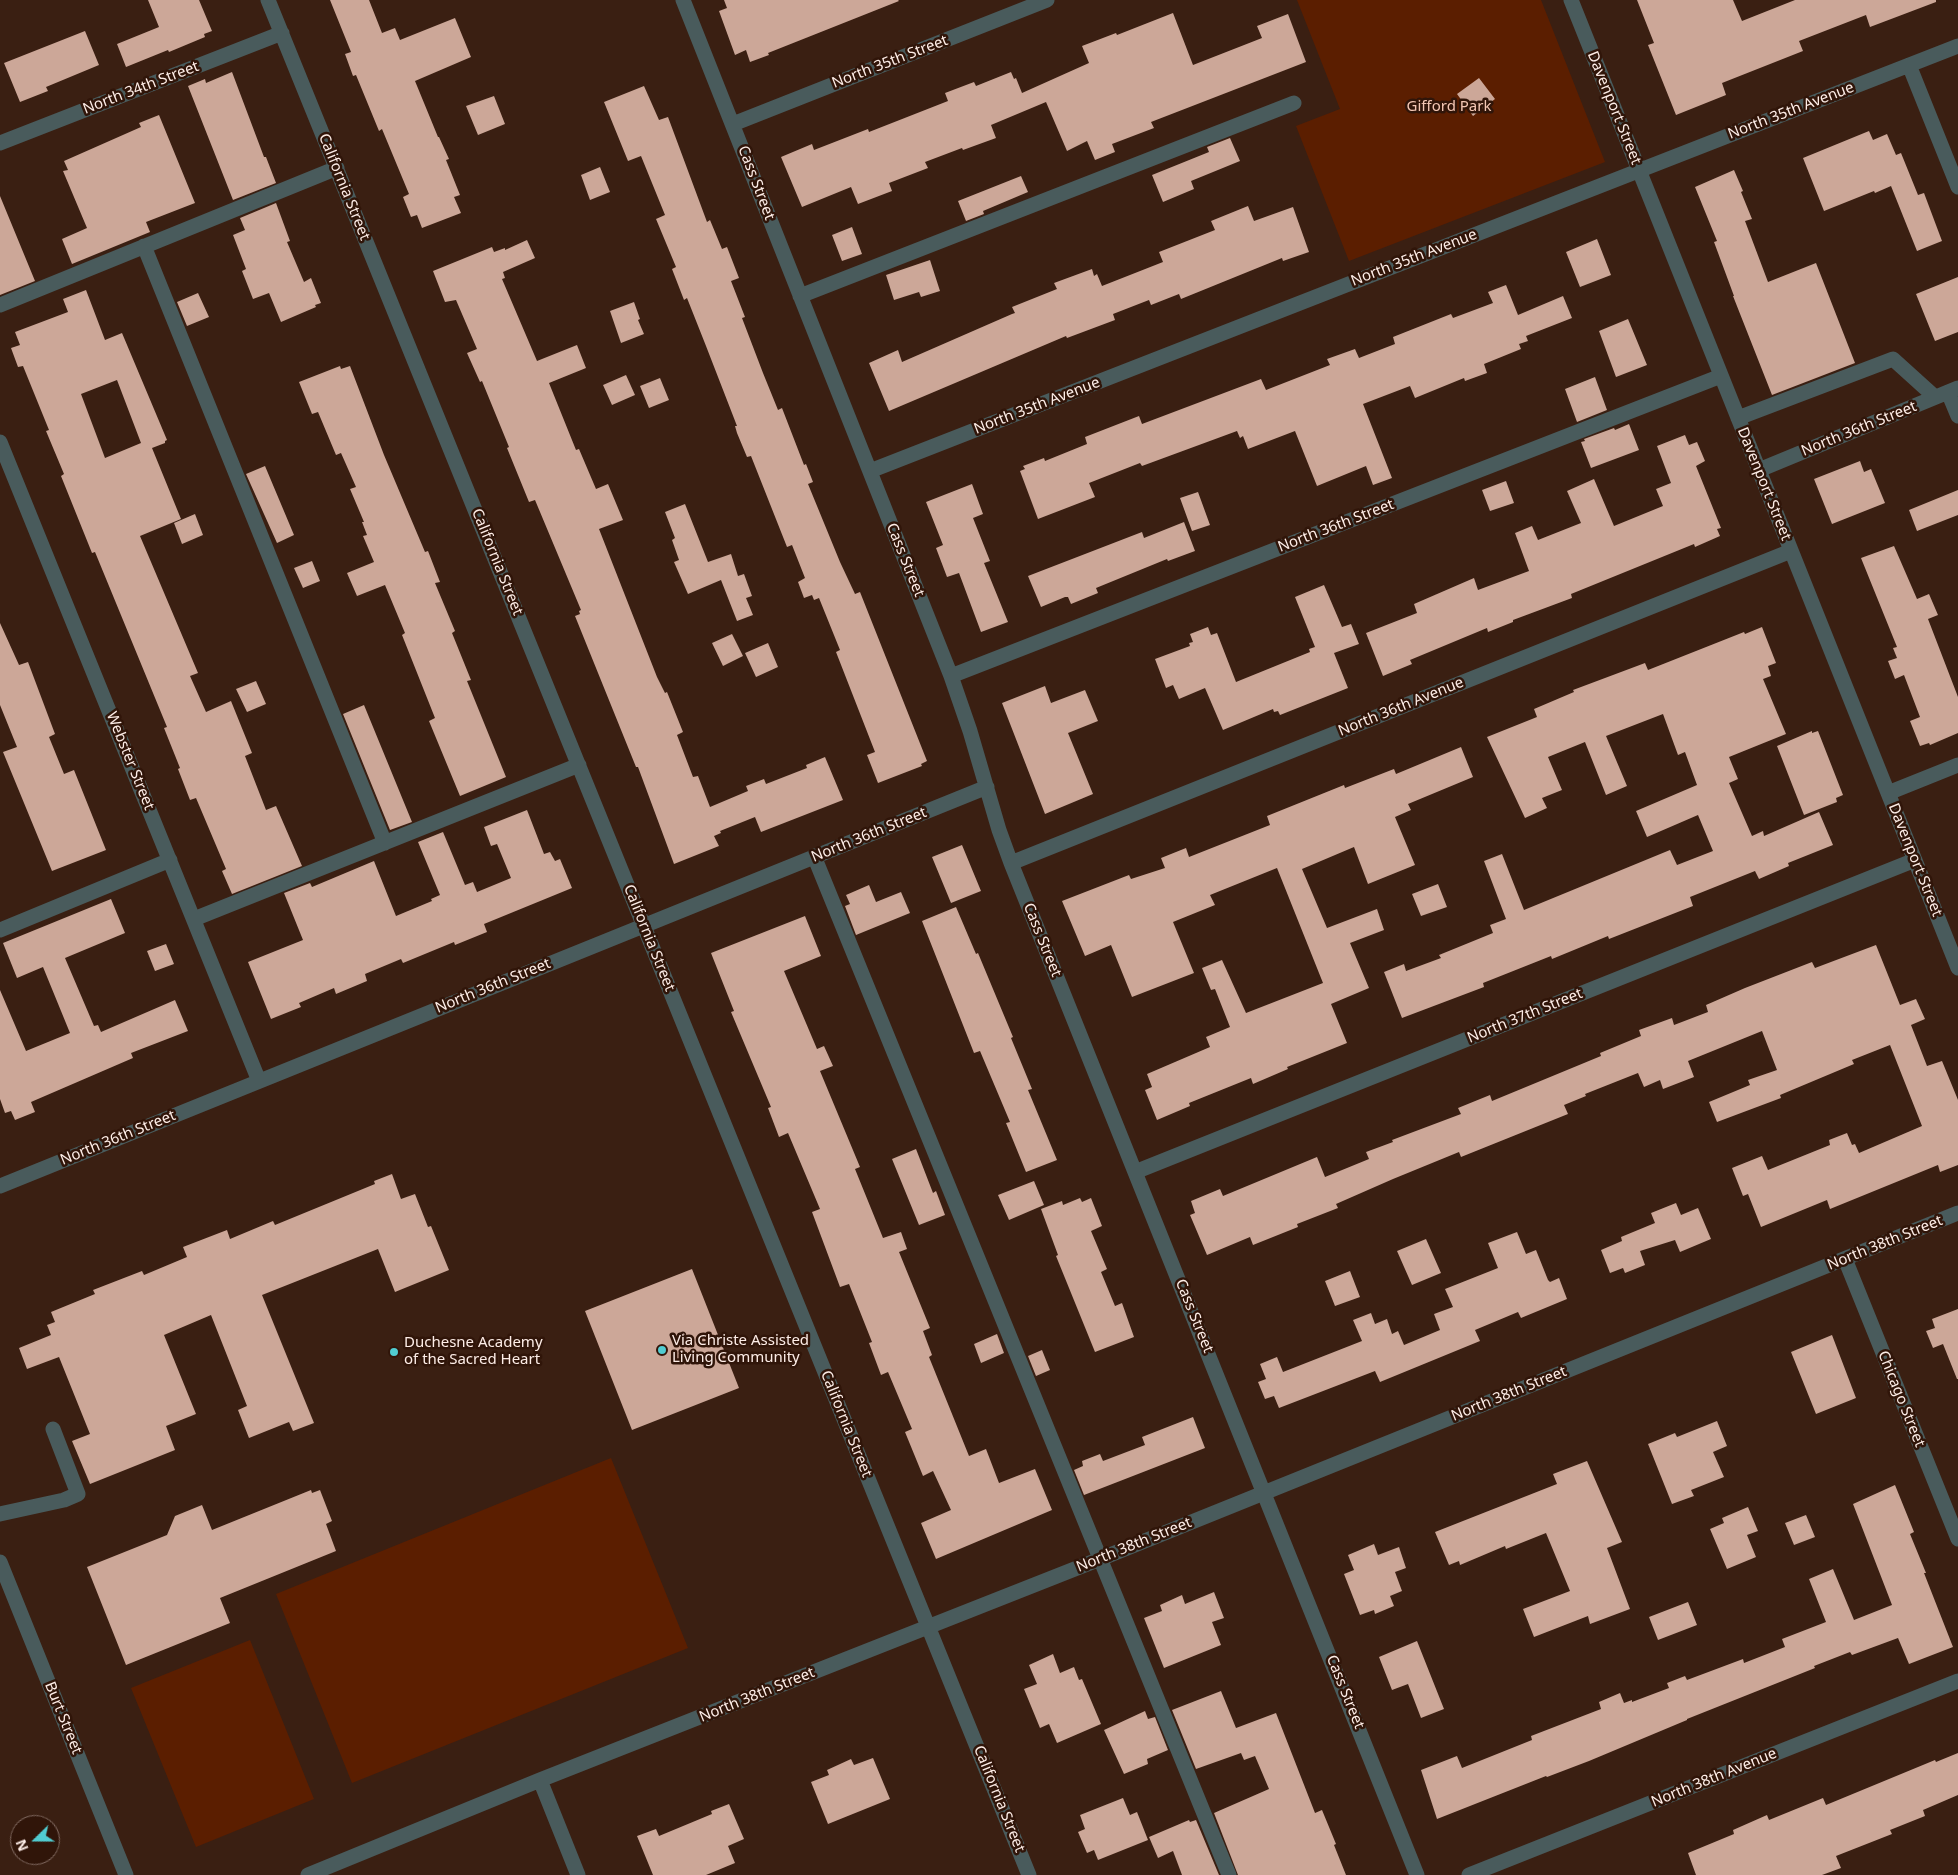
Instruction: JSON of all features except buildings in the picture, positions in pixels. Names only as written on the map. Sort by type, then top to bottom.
[{"type":"street","name":"California Street","points":[[268,0],[1029,1875]]},
{"type":"street","name":"Cass Street","points":[[683,0],[951,676],[1011,863],[1265,1492],[1417,1875]]},
{"type":"street","name":"North 35th Street","points":[[733,124],[1048,0]]},
{"type":"street","name":"Davenport Street","points":[[1571,0],[1958,968]]},
{"type":"street","name":"North 34th Street","points":[[0,143],[282,32]]},
{"type":"street","name":"North 35th Avenue","points":[[870,471],[1958,46]]},
{"type":"street","points":[[1908,65],[1958,187]]},
{"type":"street","points":[[800,296],[1294,103]]},
{"type":"street","points":[[0,305],[337,168]]},
{"type":"street","points":[[144,246],[385,843]]},
{"type":"street","points":[[1738,418],[1893,359],[1947,392],[1958,416]]},
{"type":"street","name":"North 36th Street","points":[[951,676],[1721,376]]},
{"type":"street","name":"North 36th Street","points":[[1759,470],[1947,392]]},
{"type":"street","name":"Webster Street","points":[[0,442],[259,1081]]},
{"type":"street","name":"North 36th Avenue","points":[[1011,863],[1791,552]]},
{"type":"street","points":[[194,919],[579,765]]},
{"type":"street","points":[[1888,793],[1958,765]]},
{"type":"street","name":"North 36th Street","points":[[0,1186],[814,856],[987,788]]},
{"type":"street","points":[[814,856],[1229,1875]]},
{"type":"street","points":[[0,930],[170,860]]},
{"type":"street","name":"North 37th Street","points":[[1135,1172],[1915,860]]},
{"type":"street","name":"North 38th Street","points":[[308,1875],[540,1780],[1100,1559],[1958,1213]]},
{"type":"street","name":"Chicago Street","points":[[1845,1258],[1958,1539]]},
{"type":"street","points":[[0,1514],[64,1500],[78,1494],[53,1429]]},
{"type":"street","name":"Burt Street","points":[[0,1562],[126,1875]]},
{"type":"street","name":"North 38th Avenue","points":[[1469,1875],[1958,1681]]},
{"type":"street","points":[[540,1780],[578,1875]]},
{"type":"green space","name":"Gifford Park","points":[[1297,0],[1541,0],[1605,162],[1349,261],[1296,126],[1340,109]]},
{"type":"green space","points":[[611,1458],[688,1648],[352,1783],[276,1594]]},
{"type":"green space","points":[[250,1640],[314,1799],[196,1847],[131,1688]]},
{"type":"place","name":"Via Christe Assisted Living Community","points":[[662,1350]]},
{"type":"place","name":"Duchesne Academy of the Sacred Heart","points":[[394,1352]]}]
